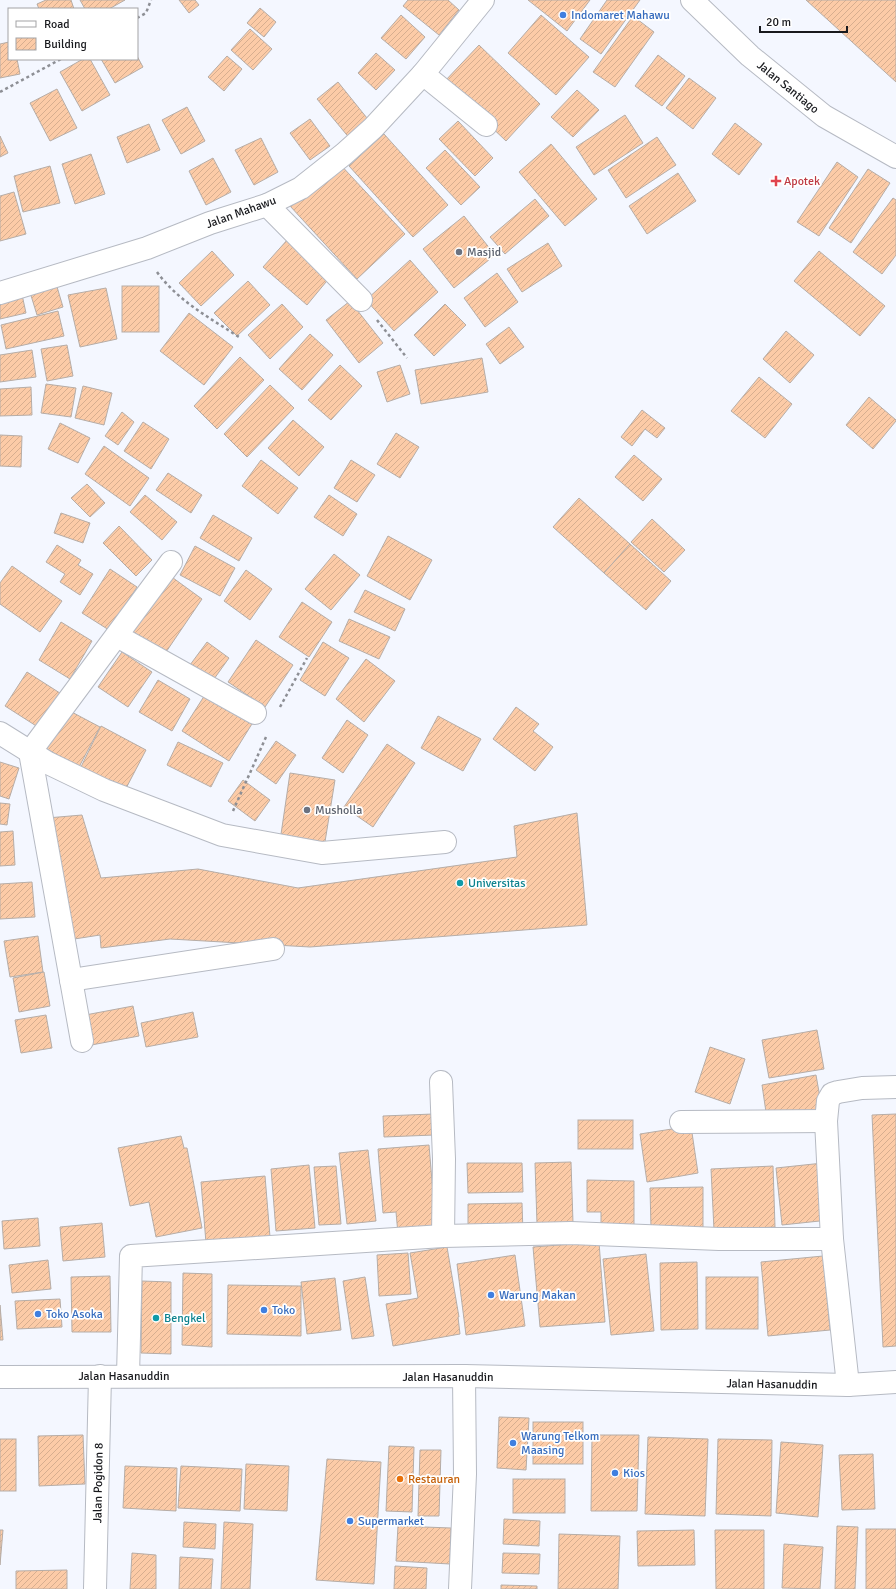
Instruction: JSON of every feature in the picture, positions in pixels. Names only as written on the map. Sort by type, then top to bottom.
[{"type":"main road","name":"Jalan Mahawu","points":[[0,293],[147,248],[210,223],[267,205],[301,188],[344,154],[373,128],[423,74],[483,0]]},
{"type":"main road","name":"Jalan Santiago","points":[[692,0],[750,56],[824,116],[896,157]]},
{"type":"main road","points":[[423,74],[486,125]]},
{"type":"main road","points":[[267,205],[362,300]]},
{"type":"main road","points":[[82,1041],[30,752],[171,562]]},
{"type":"main road","points":[[117,636],[256,713]]},
{"type":"main road","points":[[0,733],[48,764],[104,790],[222,835],[322,853],[445,842]]},
{"type":"main road","points":[[71,980],[273,949]]},
{"type":"main road","points":[[441,1082],[444,1159],[443,1236]]},
{"type":"main road","points":[[848,1385],[832,1239],[826,1121],[828,1101],[832,1094],[838,1092],[862,1088],[896,1086]]},
{"type":"main road","points":[[681,1122],[826,1121]]},
{"type":"main road","points":[[128,1376],[131,1256],[443,1236],[571,1233],[720,1239],[832,1239]]},
{"type":"main road","name":"Jalan Pogidon 8","points":[[96,1589],[100,1376]]},
{"type":"main road","points":[[460,1589],[465,1474],[464,1376]]},
{"type":"main road","name":"Jalan Hasanuddin","points":[[0,1377],[464,1376],[848,1385],[896,1382]]},
{"type":"path","points":[[138,17],[146,13],[151,0]]},
{"type":"path","points":[[0,92],[59,60]]},
{"type":"path","points":[[147,248],[154,269],[168,287],[184,301],[239,338]]},
{"type":"path","points":[[362,300],[407,358]]},
{"type":"path","points":[[277,713],[307,658]]},
{"type":"path","points":[[222,835],[267,735]]},
{"type":"building","points":[[46,0],[71,0],[74,8],[39,8],[37,4]]},
{"type":"building","points":[[80,0],[125,0],[111,8],[84,8]]},
{"type":"building","points":[[179,0],[195,0],[199,5],[189,13]]},
{"type":"building","points":[[408,0],[448,0],[459,10],[439,35],[403,6]]},
{"type":"building","name":"Indomaret Mahawu","points":[[528,0],[590,0],[567,31]]},
{"type":"building","points":[[607,0],[640,0],[601,54],[580,39]]},
{"type":"building","points":[[806,0],[896,0],[896,82]]},
{"type":"building","points":[[260,8],[276,22],[264,37],[247,23]]},
{"type":"building","points":[[401,15],[425,37],[406,59],[381,38]]},
{"type":"building","points":[[541,15],[589,57],[556,95],[508,53]]},
{"type":"building","points":[[633,16],[654,32],[615,87],[593,72]]},
{"type":"building","points":[[250,29],[272,49],[253,70],[231,50]]},
{"type":"building","points":[[8,42],[8,60],[17,60],[20,74],[0,78],[0,44]]},
{"type":"building","points":[[479,45],[540,104],[506,141],[444,82]]},
{"type":"building","points":[[376,53],[395,70],[376,90],[358,73]]},
{"type":"building","points":[[658,55],[685,76],[662,106],[635,86]]},
{"type":"building","points":[[227,56],[242,69],[224,91],[208,77]]},
{"type":"building","points":[[138,58],[143,67],[115,83],[102,60],[138,60]]},
{"type":"building","points":[[81,60],[91,60],[110,95],[82,111],[60,72]]},
{"type":"building","points":[[689,78],[716,98],[693,129],[666,108]]},
{"type":"building","points":[[338,82],[371,123],[351,140],[317,99]]},
{"type":"building","points":[[57,89],[77,128],[50,141],[30,103]]},
{"type":"building","points":[[577,90],[599,110],[573,137],[551,117]]},
{"type":"building","points":[[187,107],[205,141],[181,154],[162,120]]},
{"type":"building","points":[[625,115],[643,143],[594,175],[576,147]]},
{"type":"building","points":[[310,119],[330,146],[310,160],[290,133]]},
{"type":"building","points":[[458,121],[493,158],[475,176],[439,139]]},
{"type":"building","points":[[735,123],[762,144],[739,175],[712,154]]},
{"type":"building","points":[[149,124],[160,150],[127,163],[117,137]]},
{"type":"building","points":[[384,134],[448,205],[413,237],[349,166]]},
{"type":"building","points":[[0,136],[8,153],[0,157]]},
{"type":"building","points":[[657,137],[676,165],[626,198],[608,170]]},
{"type":"building","points":[[261,138],[278,172],[254,185],[235,150]]},
{"type":"building","points":[[551,144],[597,199],[565,226],[519,172]]},
{"type":"building","points":[[445,150],[480,187],[461,205],[426,168]]},
{"type":"building","points":[[91,154],[105,194],[75,204],[62,164]]},
{"type":"building","points":[[213,158],[231,192],[206,205],[189,171]]},
{"type":"building","points":[[337,161],[405,234],[357,279],[290,206]]},
{"type":"building","points":[[837,162],[858,177],[819,236],[797,222]]},
{"type":"building","points":[[50,166],[60,203],[23,212],[14,176]]},
{"type":"building","points":[[868,169],[890,183],[851,243],[829,228]]},
{"type":"building","points":[[678,173],[696,201],[647,234],[629,206]]},
{"type":"building","points":[[14,192],[26,234],[0,241],[0,196]]},
{"type":"building","points":[[893,198],[896,200],[896,255],[882,274],[853,252]]},
{"type":"building","points":[[535,199],[549,216],[505,254],[490,237]]},
{"type":"building","name":"Masjid","points":[[464,216],[495,255],[454,288],[423,249]]},
{"type":"building","points":[[288,239],[331,276],[307,305],[263,267]]},
{"type":"building","points":[[548,243],[562,266],[522,292],[507,269]]},
{"type":"building","points":[[212,251],[234,275],[201,306],[179,283]]},
{"type":"building","points":[[819,251],[885,306],[860,336],[794,281]]},
{"type":"building","points":[[410,260],[438,292],[394,331],[366,300]]},
{"type":"building","points":[[497,273],[518,302],[485,327],[464,298]]},
{"type":"building","points":[[55,280],[63,307],[37,315],[29,289]]},
{"type":"building","points":[[248,281],[270,305],[237,336],[214,313]]},
{"type":"building","points":[[122,286],[159,286],[159,332],[122,332]]},
{"type":"building","points":[[106,288],[117,339],[80,347],[68,295]]},
{"type":"building","points":[[21,290],[26,313],[0,319],[0,295]]},
{"type":"building","points":[[350,301],[383,343],[359,363],[326,320]]},
{"type":"building","points":[[282,304],[303,327],[270,359],[248,335]]},
{"type":"building","points":[[445,304],[466,325],[434,356],[414,335]]},
{"type":"building","points":[[58,311],[64,336],[6,349],[1,325]]},
{"type":"building","points":[[189,313],[233,347],[204,385],[160,351]]},
{"type":"building","points":[[509,327],[524,347],[500,364],[486,344]]},
{"type":"building","points":[[786,331],[814,355],[790,383],[763,359]]},
{"type":"building","points":[[310,334],[333,355],[302,390],[279,369]]},
{"type":"building","points":[[67,345],[73,376],[47,381],[41,349]]},
{"type":"building","points":[[32,350],[36,377],[0,382],[0,355]]},
{"type":"building","points":[[240,357],[264,380],[217,429],[194,406]]},
{"type":"building","points":[[482,358],[488,392],[421,404],[415,370]]},
{"type":"building","points":[[340,365],[362,386],[331,420],[308,400]]},
{"type":"building","points":[[400,365],[410,394],[387,402],[377,372]]},
{"type":"building","points":[[759,377],[792,404],[765,438],[731,411]]},
{"type":"building","points":[[46,384],[76,388],[71,417],[41,413]]},
{"type":"building","points":[[270,385],[294,408],[247,457],[224,434]]},
{"type":"building","points":[[83,386],[112,393],[104,425],[75,418]]},
{"type":"building","points":[[31,387],[32,415],[0,416],[0,389]]},
{"type":"building","points":[[869,397],[896,420],[873,449],[846,425]]},
{"type":"building","points":[[642,410],[665,428],[657,438],[645,429],[632,446],[621,437]]},
{"type":"building","points":[[122,412],[134,422],[118,445],[105,436]]},
{"type":"building","points":[[293,420],[324,447],[299,476],[268,448]]},
{"type":"building","points":[[143,422],[169,439],[151,469],[124,451]]},
{"type":"building","points":[[60,423],[90,438],[78,463],[48,449]]},
{"type":"building","points":[[396,433],[419,447],[400,478],[377,464]]},
{"type":"building","points":[[0,435],[22,436],[21,467],[0,466]]},
{"type":"building","points":[[104,446],[149,478],[130,506],[85,474]]},
{"type":"building","points":[[634,455],[662,479],[643,501],[615,477]]},
{"type":"building","points":[[261,460],[298,488],[278,514],[242,486]]},
{"type":"building","points":[[351,460],[375,475],[357,502],[334,488]]},
{"type":"building","points":[[168,473],[202,495],[191,513],[156,490]]},
{"type":"building","points":[[87,484],[105,503],[90,517],[71,498]]},
{"type":"building","points":[[145,495],[177,522],[162,540],[130,512]]},
{"type":"building","points":[[329,495],[357,514],[343,536],[314,517]]},
{"type":"building","points":[[579,498],[630,544],[604,573],[553,527]]},
{"type":"building","points":[[61,513],[90,523],[83,543],[54,533]]},
{"type":"building","points":[[213,515],[252,538],[239,561],[200,538]]},
{"type":"building","points":[[652,519],[685,550],[664,572],[631,542]]},
{"type":"building","points":[[119,526],[152,560],[136,576],[103,543]]},
{"type":"building","points":[[388,536],[432,560],[410,600],[367,576]]},
{"type":"building","points":[[630,544],[671,581],[646,610],[604,573]]},
{"type":"building","points":[[57,545],[81,560],[78,565],[93,574],[80,595],[60,582],[65,574],[46,562]]},
{"type":"building","points":[[195,546],[235,568],[220,596],[180,575]]},
{"type":"building","points":[[334,554],[360,575],[331,610],[305,589]]},
{"type":"building","points":[[12,566],[62,601],[40,632],[0,604],[0,583]]},
{"type":"building","points":[[110,569],[137,587],[109,630],[82,613]]},
{"type":"building","points":[[246,570],[272,589],[250,620],[224,601]]},
{"type":"building","points":[[169,575],[202,599],[164,655],[130,632]]},
{"type":"building","points":[[365,590],[405,609],[395,631],[354,612]]},
{"type":"building","points":[[302,602],[332,622],[309,657],[279,637]]},
{"type":"building","points":[[349,619],[390,637],[379,659],[339,641]]},
{"type":"building","points":[[61,622],[92,641],[70,679],[39,660]]},
{"type":"building","points":[[256,640],[293,665],[265,707],[228,682]]},
{"type":"building","points":[[207,642],[229,658],[209,686],[187,669]]},
{"type":"building","points":[[323,642],[349,658],[325,696],[300,680]]},
{"type":"building","points":[[122,652],[152,672],[128,707],[98,687]]},
{"type":"building","points":[[366,659],[395,681],[364,722],[336,699]]},
{"type":"building","points":[[27,672],[63,695],[41,729],[5,706]]},
{"type":"building","points":[[158,680],[190,699],[172,731],[139,712]]},
{"type":"building","points":[[208,690],[255,719],[229,761],[182,731]]},
{"type":"building","points":[[516,707],[539,724],[533,731],[553,747],[535,771],[493,739]]},
{"type":"building","points":[[66,709],[100,727],[79,767],[45,748]]},
{"type":"building","points":[[438,716],[481,739],[463,771],[421,748]]},
{"type":"building","points":[[347,720],[368,735],[343,773],[322,758]]},
{"type":"building","points":[[101,726],[146,750],[122,796],[78,773]]},
{"type":"building","points":[[276,741],[296,755],[276,784],[256,770]]},
{"type":"building","points":[[178,742],[223,763],[211,787],[167,765]]},
{"type":"building","points":[[387,744],[415,763],[373,827],[344,807]]},
{"type":"building","points":[[0,762],[19,768],[9,799],[0,796]]},
{"type":"building","name":"Musholla","points":[[290,773],[335,780],[324,848],[280,841]]},
{"type":"building","points":[[243,780],[270,800],[255,821],[228,801]]},
{"type":"building","points":[[0,803],[10,804],[7,825],[0,824]]},
{"type":"building","name":"Universitas","points":[[577,813],[587,925],[310,947],[170,939],[101,948],[100,935],[68,940],[47,818],[82,815],[101,878],[198,869],[298,888],[517,857],[514,826]]},
{"type":"building","points":[[13,831],[15,865],[0,866],[0,832]]},
{"type":"building","points":[[32,882],[35,917],[0,919],[0,884]]},
{"type":"building","points":[[38,936],[43,972],[10,977],[4,941]]},
{"type":"building","points":[[44,972],[50,1006],[19,1012],[13,978]]},
{"type":"building","points":[[133,1006],[139,1036],[86,1046],[80,1016]]},
{"type":"building","points":[[193,1012],[198,1037],[146,1047],[141,1023]]},
{"type":"building","points":[[46,1015],[52,1048],[21,1053],[15,1020]]},
{"type":"building","points":[[817,1030],[824,1069],[769,1078],[762,1040]]},
{"type":"building","points":[[710,1047],[745,1059],[730,1104],[695,1092]]},
{"type":"building","points":[[816,1075],[822,1109],[767,1119],[762,1085]]},
{"type":"building","points":[[433,1114],[434,1135],[384,1137],[383,1116]]},
{"type":"building","points":[[896,1114],[896,1346],[883,1347],[872,1115]]},
{"type":"building","points":[[578,1120],[633,1120],[633,1149],[578,1149]]},
{"type":"building","points":[[691,1126],[698,1173],[647,1182],[640,1134]]},
{"type":"building","points":[[181,1136],[184,1148],[187,1148],[202,1228],[156,1237],[149,1202],[130,1206],[118,1148]]},
{"type":"building","points":[[429,1145],[436,1230],[398,1234],[396,1212],[383,1213],[378,1149]]},
{"type":"building","points":[[368,1150],[376,1221],[347,1224],[339,1153]]},
{"type":"building","points":[[571,1162],[573,1223],[537,1224],[535,1163]]},
{"type":"building","points":[[467,1163],[522,1163],[523,1192],[468,1193]]},
{"type":"building","points":[[823,1163],[829,1220],[782,1225],[776,1168]]},
{"type":"building","points":[[309,1165],[315,1228],[276,1231],[271,1169]]},
{"type":"building","points":[[336,1166],[341,1224],[319,1225],[314,1167]]},
{"type":"building","points":[[773,1166],[775,1227],[714,1230],[711,1169]]},
{"type":"building","points":[[265,1176],[270,1237],[206,1243],[201,1182]]},
{"type":"building","points":[[587,1180],[634,1181],[634,1227],[601,1227],[601,1212],[587,1212]]},
{"type":"building","points":[[703,1187],[703,1228],[651,1228],[650,1188]]},
{"type":"building","points":[[522,1203],[523,1233],[468,1233],[468,1204]]},
{"type":"building","points":[[38,1218],[40,1246],[4,1249],[2,1221]]},
{"type":"building","points":[[102,1223],[105,1257],[63,1261],[60,1227]]},
{"type":"building","points":[[599,1242],[605,1322],[540,1327],[533,1247]]},
{"type":"building","points":[[447,1247],[459,1317],[460,1334],[393,1346],[386,1304],[418,1298],[410,1253]]},
{"type":"building","points":[[408,1253],[411,1294],[379,1296],[377,1255]]},
{"type":"building","points":[[646,1254],[654,1331],[611,1335],[603,1259]]},
{"type":"building","name":"Warung Makan","points":[[515,1255],[525,1326],[466,1335],[457,1264]]},
{"type":"building","points":[[823,1256],[830,1330],[768,1336],[761,1262]]},
{"type":"building","points":[[48,1260],[51,1289],[12,1293],[9,1265]]},
{"type":"building","points":[[697,1262],[698,1329],[661,1330],[660,1263]]},
{"type":"building","name":"Bengkel","points":[[183,1273],[212,1274],[212,1347],[182,1345]]},
{"type":"building","points":[[110,1276],[111,1332],[72,1332],[71,1277]]},
{"type":"building","points":[[365,1277],[374,1336],[352,1339],[343,1281]]},
{"type":"building","points":[[706,1277],[758,1277],[758,1329],[706,1329]]},
{"type":"building","points":[[335,1278],[341,1330],[307,1334],[301,1282]]},
{"type":"building","name":"Bengkel","points":[[142,1281],[171,1282],[171,1354],[141,1353]]},
{"type":"building","name":"Toko","points":[[228,1285],[301,1286],[301,1336],[227,1334]]},
{"type":"building","name":"Toko Asoka","points":[[60,1299],[62,1327],[17,1329],[15,1301]]},
{"type":"building","points":[[0,1305],[3,1340],[0,1340]]},
{"type":"building","name":"Warung Telkom Maasing","points":[[499,1417],[529,1418],[526,1470],[497,1468]]},
{"type":"building","points":[[533,1422],[583,1422],[583,1464],[533,1464]]},
{"type":"building","points":[[83,1435],[85,1484],[39,1486],[38,1436]]},
{"type":"building","name":"Kios","points":[[592,1435],[639,1435],[637,1511],[591,1511]]},
{"type":"building","points":[[648,1437],[708,1439],[705,1516],[645,1514]]},
{"type":"building","points":[[0,1439],[16,1439],[16,1491],[0,1491]]},
{"type":"building","points":[[718,1439],[772,1440],[771,1516],[716,1514]]},
{"type":"building","points":[[781,1442],[823,1445],[818,1517],[776,1513]]},
{"type":"building","name":"Restauran","points":[[389,1446],[414,1447],[412,1512],[386,1511]]},
{"type":"building","points":[[420,1450],[441,1450],[439,1516],[418,1516]]},
{"type":"building","points":[[873,1454],[875,1509],[842,1510],[839,1455]]},
{"type":"building","name":"Supermarket","points":[[327,1459],[381,1462],[374,1584],[316,1580]]},
{"type":"building","points":[[246,1464],[289,1466],[287,1511],[244,1509]]},
{"type":"building","points":[[125,1466],[177,1468],[176,1511],[123,1508]]},
{"type":"building","points":[[181,1466],[242,1469],[240,1511],[178,1508]]},
{"type":"building","points":[[513,1479],[565,1479],[565,1513],[513,1513]]},
{"type":"building","points":[[504,1519],[540,1521],[539,1546],[503,1544]]},
{"type":"building","points":[[184,1522],[216,1524],[215,1549],[183,1547]]},
{"type":"building","points":[[224,1522],[253,1524],[250,1589],[221,1589]]},
{"type":"building","points":[[398,1526],[451,1528],[450,1564],[396,1561]]},
{"type":"building","points":[[837,1526],[858,1527],[855,1589],[835,1589]]},
{"type":"building","points":[[866,1529],[896,1529],[896,1589],[866,1589]]},
{"type":"building","points":[[0,1530],[3,1530],[0,1565]]},
{"type":"building","points":[[694,1530],[695,1565],[638,1566],[637,1531]]},
{"type":"building","points":[[715,1530],[764,1530],[764,1589],[716,1589]]},
{"type":"building","points":[[559,1534],[620,1536],[618,1589],[558,1589]]},
{"type":"building","points":[[784,1544],[823,1547],[820,1589],[782,1588]]},
{"type":"building","points":[[132,1553],[156,1555],[156,1589],[130,1589]]},
{"type":"building","points":[[503,1553],[540,1554],[539,1574],[502,1573]]},
{"type":"building","points":[[180,1557],[213,1559],[211,1589],[179,1589]]},
{"type":"building","points":[[395,1566],[427,1568],[426,1589],[394,1589]]},
{"type":"building","points":[[67,1570],[67,1589],[16,1589],[16,1571]]},
{"type":"building","points":[[501,1585],[537,1586],[537,1589],[501,1589]]},
{"type":"place","name":"Indomaret Mahawu","points":[[563,15]]},
{"type":"place","name":"Apotek","points":[[776,181]]},
{"type":"place","name":"Masjid","points":[[459,252]]},
{"type":"place","name":"Musholla","points":[[307,810]]},
{"type":"place","name":"Universitas","points":[[460,883]]},
{"type":"place","name":"Warung Makan","points":[[491,1295]]},
{"type":"place","name":"Toko","points":[[264,1310]]},
{"type":"place","name":"Toko Asoka","points":[[38,1314]]},
{"type":"place","name":"Bengkel","points":[[156,1318]]},
{"type":"place","name":"Warung Telkom Maasing","points":[[513,1443]]},
{"type":"place","name":"Kios","points":[[615,1473]]},
{"type":"place","name":"Restauran","points":[[400,1479]]},
{"type":"place","name":"Supermarket","points":[[350,1521]]}]
